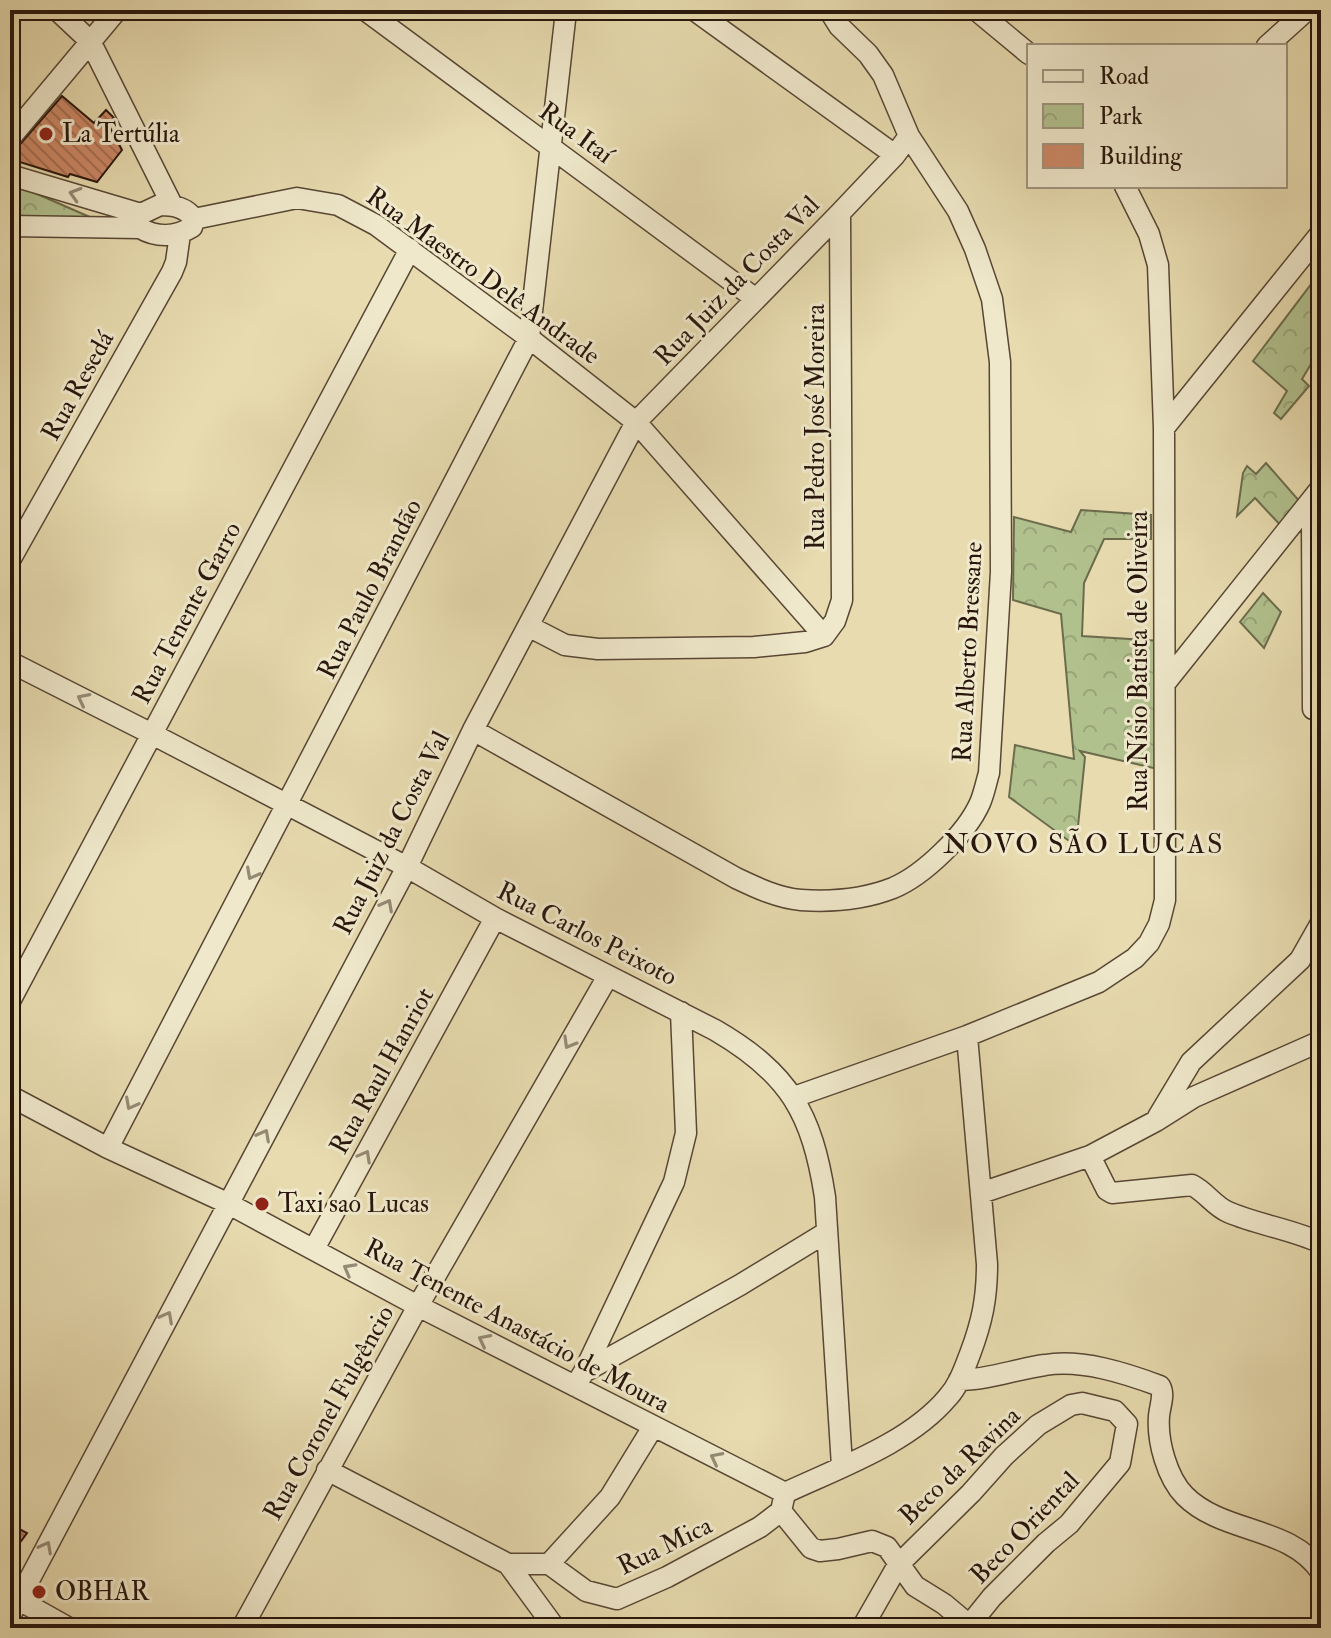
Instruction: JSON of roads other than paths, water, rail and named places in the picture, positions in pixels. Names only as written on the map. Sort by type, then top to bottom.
[{"type":"street","points":[[57,10],[90,41],[172,205]]},
{"type":"street","points":[[10,138],[117,10]]},
{"type":"street","name":"Rua Itaí","points":[[365,10],[756,299]]},
{"type":"street","points":[[694,10],[895,155]]},
{"type":"street","name":"Rua Alberto Bressane","points":[[473,730],[736,878],[767,893],[799,900],[862,897],[894,888],[923,869],[966,828],[981,802],[989,773],[1001,572],[1000,362],[992,299],[958,211],[909,136],[883,75],[868,54],[839,26],[829,10]]},
{"type":"street","points":[[976,10],[1027,52]]},
{"type":"street","points":[[1269,44],[1307,10]]},
{"type":"street","name":"Rua Paulo Brandão","points":[[108,1148],[529,338],[565,20]]},
{"type":"street","name":"Rua Juiz da Costa Val","points":[[14,1608],[407,867],[473,730],[636,422],[840,213],[909,136]]},
{"type":"street","points":[[10,175],[140,221]]},
{"type":"street","name":"Rua Nísio Batista de Oliveira","points":[[794,1097],[967,1036],[1099,982],[1135,958],[1149,943],[1159,924],[1165,900],[1166,682],[1164,428],[1158,265],[1149,234],[1126,188]]},
{"type":"street","name":"Rua Maestro Delê Andrade","points":[[140,221],[156,235],[297,198],[319,200],[359,214],[529,338],[636,422],[824,636]]},
{"type":"street","points":[[10,226],[140,221],[160,205],[172,205],[190,214],[187,227]]},
{"type":"street","name":"Rua Pedro José Moreira","points":[[824,636],[835,621],[842,600],[840,213]]},
{"type":"street","name":"Rua Resedá","points":[[10,560],[172,272],[187,227]]},
{"type":"street","points":[[1164,428],[1321,233]]},
{"type":"street","name":"Rua Tenente Garro","points":[[10,1001],[410,249]]},
{"type":"street","points":[[1166,682],[1321,488]]},
{"type":"street","points":[[1308,506],[1312,522],[1313,709]]},
{"type":"street","points":[[528,626],[565,645],[598,649],[754,647],[805,642],[824,636]]},
{"type":"street","name":"Rua Carlos Peixoto","points":[[10,662],[407,867],[495,918],[681,1012],[745,1047],[772,1071],[794,1097],[819,1162],[827,1232],[842,1466]]},
{"type":"street","name":"Rua Raul Hanriot","points":[[314,1249],[495,918]]},
{"type":"street","points":[[1156,1121],[1191,1062],[1300,960],[1321,923]]},
{"type":"street","name":"Rua Coronel Fulgêncio","points":[[242,1628],[418,1306],[608,976]]},
{"type":"street","points":[[580,1379],[674,1182],[682,1158],[686,1133],[681,1012]]},
{"type":"street","name":"Rua Mica","points":[[549,1564],[586,1591],[617,1599],[667,1577],[760,1527],[783,1502],[842,1466],[901,1436],[924,1421],[949,1397],[979,1330],[987,1300],[987,1264],[967,1036]]},
{"type":"street","points":[[981,1193],[1090,1156],[1194,1097],[1321,1041]]},
{"type":"street","name":"Rua Tenente Anastácio de Moura","points":[[10,1096],[108,1148],[227,1203],[418,1306],[580,1379],[653,1427],[783,1502]]},
{"type":"street","points":[[1090,1156],[1107,1190],[1112,1193],[1187,1185],[1197,1187],[1231,1214],[1296,1232],[1321,1243]]},
{"type":"street","points":[[580,1379],[827,1232]]},
{"type":"street","points":[[959,1380],[973,1380],[1046,1364],[1077,1364],[1160,1386],[1163,1392],[1159,1417],[1162,1442],[1170,1475],[1183,1495],[1206,1512],[1296,1547],[1312,1558],[1321,1572]]},
{"type":"street","name":"Beco da Ravina","points":[[862,1628],[898,1565],[1020,1440],[1053,1414],[1082,1403],[1115,1411],[1127,1424]]},
{"type":"street","points":[[1127,1424],[1147,1417],[1159,1417]]},
{"type":"street","name":"Beco Oriental","points":[[968,1627],[1046,1543],[1069,1524],[1120,1463],[1127,1424]]},
{"type":"street","points":[[508,1564],[549,1564],[610,1497],[653,1427]]},
{"type":"street","points":[[327,1470],[508,1564],[555,1628]]},
{"type":"street","points":[[783,1502],[811,1548],[829,1550],[872,1541],[887,1547],[915,1586],[944,1604],[968,1627]]},
{"type":"street","points":[[14,1608],[69,1628]]},
{"type":"place","name":"La Tertúlia","points":[[46,134]]},
{"type":"place","name":"Taxi sao Lucas","points":[[262,1204]]},
{"type":"place","name":"OBHAR","points":[[39,1592]]},
{"type":"district","name":"NOVO SÃO LUCAS","points":[[1084,844]]}]
